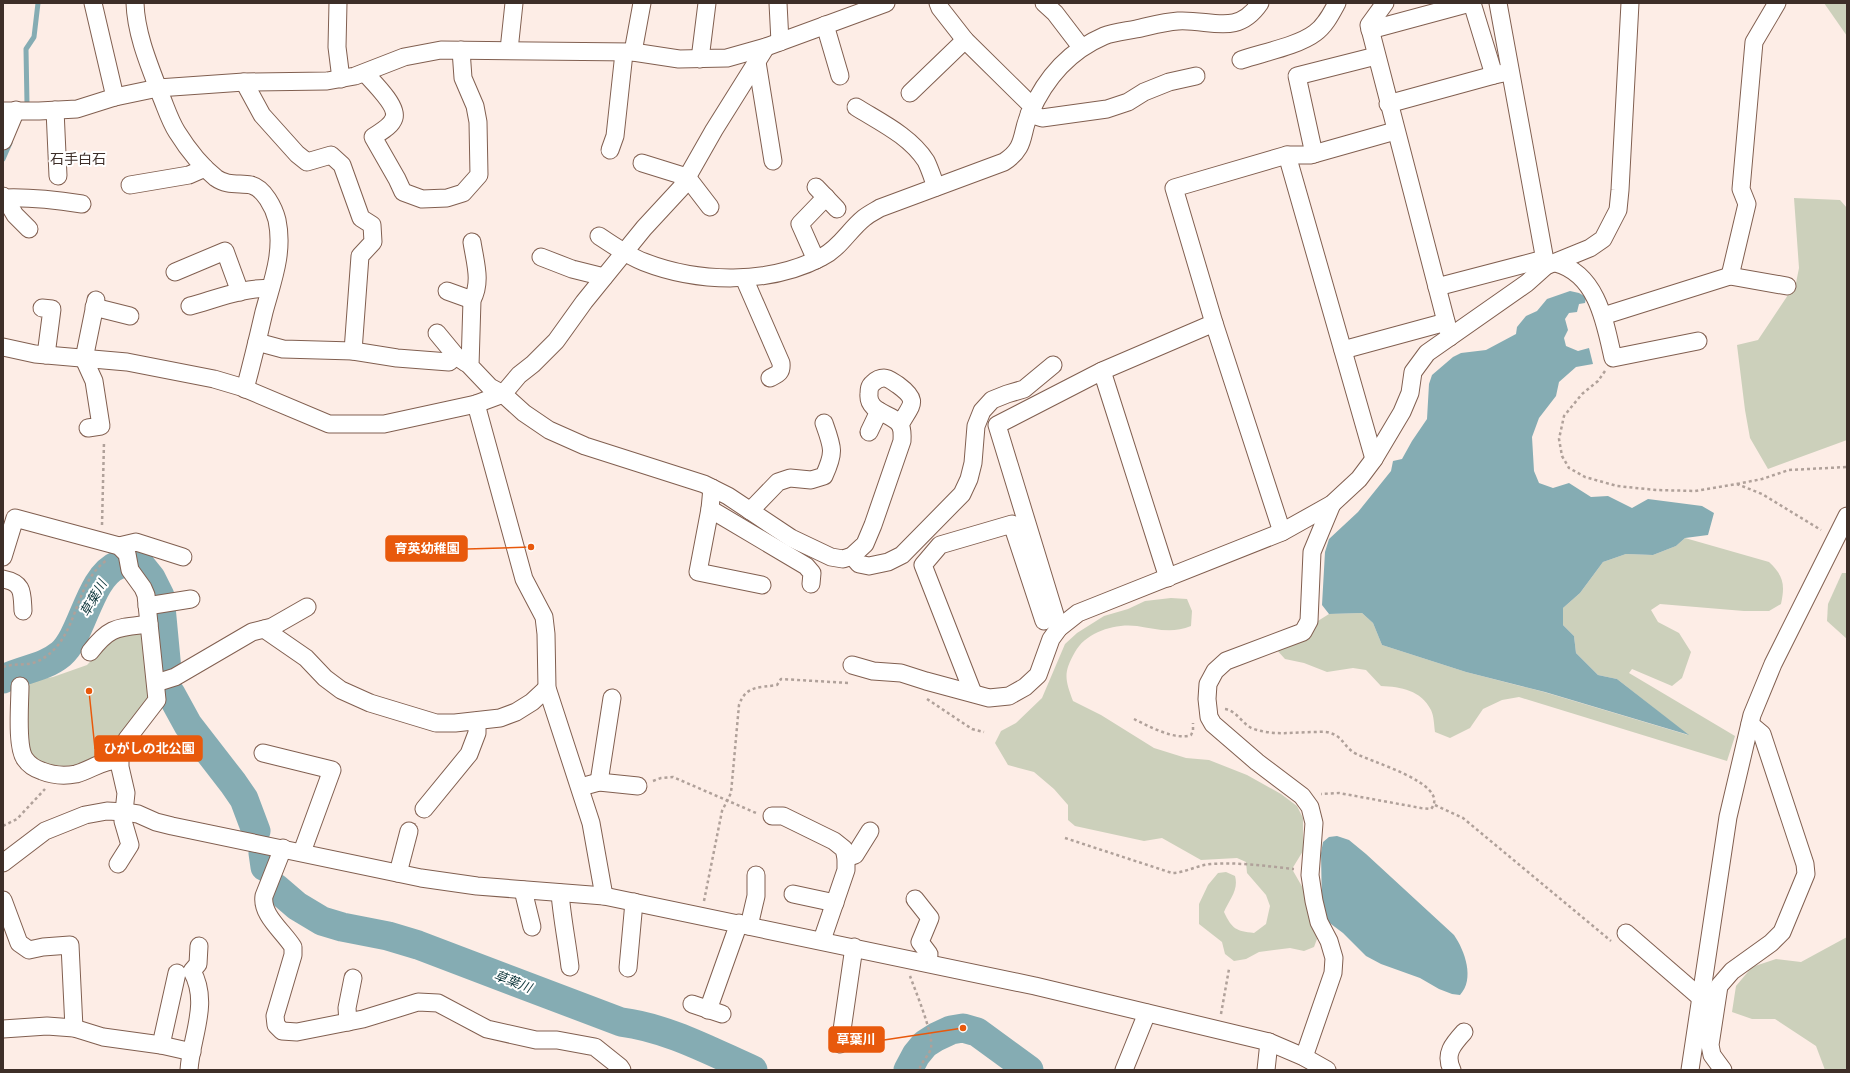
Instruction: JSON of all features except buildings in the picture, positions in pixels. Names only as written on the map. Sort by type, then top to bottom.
[{"type":"street","points":[[135,3],[135,17],[144,48],[158,88],[176,131],[205,168],[217,179],[228,184],[252,186],[262,192],[272,205],[277,221],[277,270],[270,289],[245,389]]},
{"type":"street","points":[[338,3],[337,47],[340,79]]},
{"type":"street","points":[[509,50],[514,3]]},
{"type":"street","points":[[610,150],[615,136],[628,52],[642,3]]},
{"type":"street","points":[[700,59],[707,3]]},
{"type":"street","points":[[3,347],[46,355],[127,362],[214,379],[245,389],[329,424],[384,424],[476,404],[503,394],[519,375],[556,342],[584,302],[604,277],[644,228],[681,188],[714,130],[757,62],[773,44],[778,3]]},
{"type":"street","points":[[3,141],[10,110],[77,109],[115,97],[158,88],[244,82],[340,79],[365,73],[404,58],[441,50],[628,52],[679,59],[727,58],[773,44],[825,25],[859,8],[886,3]]},
{"type":"street","points":[[938,3],[940,8],[965,40],[1031,110],[1042,118],[1107,109],[1128,102],[1144,92],[1169,82],[1196,76]]},
{"type":"street","points":[[1044,3],[1055,13],[1081,47]]},
{"type":"street","points":[[599,236],[642,262],[664,269],[721,278],[744,278],[774,273],[816,260],[823,257],[844,241],[864,218],[880,208],[1004,162],[1014,156],[1021,145],[1031,110],[1042,89],[1058,68],[1081,47],[1105,35],[1176,21],[1196,20],[1229,25],[1241,21],[1253,14],[1260,3]]},
{"type":"street","points":[[1241,60],[1304,40],[1316,33],[1328,19],[1337,3]]},
{"type":"street","points":[[1385,3],[1368,25],[1448,329]]},
{"type":"street","points":[[1370,30],[1471,3],[1494,75]]},
{"type":"street","points":[[1498,3],[1549,263]]},
{"type":"street","points":[[1437,287],[1549,263],[1590,248],[1603,239],[1618,210],[1630,3]]},
{"type":"street","points":[[1730,276],[1747,204],[1741,189],[1754,42],[1777,3]]},
{"type":"street","points":[[89,4],[115,97]]},
{"type":"street","points":[[825,25],[840,76]]},
{"type":"street","points":[[910,93],[965,40]]},
{"type":"street","points":[[365,73],[394,110],[394,118],[389,126],[373,137],[398,179],[403,192],[422,199],[447,198],[463,193],[479,175],[478,122],[476,106],[463,78],[461,50]]},
{"type":"street","points":[[1314,154],[1297,76],[1376,56]]},
{"type":"street","points":[[757,62],[772,161]]},
{"type":"street","points":[[1388,104],[1494,75],[1511,72]]},
{"type":"street","points":[[244,82],[262,115],[306,162],[331,155],[342,164],[361,218],[372,225],[372,242],[360,256],[353,351]]},
{"type":"street","points":[[856,107],[901,135],[919,152],[926,162],[936,187]]},
{"type":"street","points":[[55,110],[58,176]]},
{"type":"street","points":[[1282,532],[1214,323],[1174,188],[1287,155],[1314,154],[1395,131]]},
{"type":"street","points":[[1287,155],[1374,459]]},
{"type":"street","points":[[642,163],[687,177],[710,207]]},
{"type":"street","points":[[130,186],[189,175],[205,168]]},
{"type":"street","points":[[4,197],[27,197],[82,204]]},
{"type":"street","points":[[4,197],[15,214],[29,229]]},
{"type":"street","points":[[816,260],[800,224],[826,198]]},
{"type":"street","points":[[470,366],[472,300],[478,281],[472,242]]},
{"type":"street","points":[[175,272],[225,251],[240,292]]},
{"type":"street","points":[[541,257],[572,269],[604,277]]},
{"type":"street","points":[[1343,350],[1448,329],[1527,283],[1549,263],[1566,265],[1593,291],[1604,316],[1613,358],[1698,341]]},
{"type":"street","points":[[1604,316],[1730,276],[1787,286]]},
{"type":"street","points":[[744,278],[781,363],[782,369],[779,374],[770,378]]},
{"type":"street","points":[[190,306],[240,292],[263,288],[270,289]]},
{"type":"street","points":[[447,291],[472,300]]},
{"type":"street","points":[[95,427],[94,381],[84,359],[95,303],[130,316]]},
{"type":"street","points":[[42,308],[52,309],[46,355]]},
{"type":"street","points":[[852,665],[873,671],[901,673],[926,682],[989,698],[1009,696],[1025,687],[1038,675],[1051,639],[1052,624],[997,425],[1102,371],[1214,323]]},
{"type":"street","points":[[1052,624],[1282,532],[1332,504],[1359,479],[1374,459],[1402,412],[1410,393],[1412,372],[1448,329]]},
{"type":"street","points":[[437,332],[456,356],[470,366],[490,387],[503,394],[524,414],[549,430],[584,446],[704,484],[810,549],[831,557],[843,559],[852,556],[865,544],[874,526],[902,441],[900,425],[873,406],[868,398],[869,388],[873,382],[886,378],[910,395],[912,402],[910,410],[900,425]]},
{"type":"street","points":[[257,342],[283,349],[353,351],[398,358],[449,362],[456,356]]},
{"type":"street","points":[[852,556],[859,564],[869,566],[888,562],[902,555],[962,494],[974,463],[976,426],[982,411],[992,400],[1024,389],[1053,365]]},
{"type":"street","points":[[1102,371],[1168,578]]},
{"type":"street","points":[[476,404],[524,579],[544,617],[546,634],[547,688],[591,823],[604,896]]},
{"type":"street","points":[[869,432],[879,410]]},
{"type":"street","points":[[750,511],[778,482],[790,478],[811,480],[824,476],[832,459],[832,444],[824,423]]},
{"type":"street","points":[[712,488],[710,509],[698,572],[762,585]]},
{"type":"street","points":[[1304,1057],[1333,973],[1334,958],[1329,941],[1319,922],[1314,901],[1311,870],[1314,823],[1310,807],[1302,796],[1220,731],[1209,717],[1207,708],[1208,684],[1215,671],[1226,661],[1303,632],[1309,621],[1312,552],[1332,504]]},
{"type":"street","points":[[710,509],[806,566],[812,573],[811,584]]},
{"type":"street","points":[[1690,1070],[1728,816],[1750,724],[1773,664],[1847,516]]},
{"type":"street","points":[[3,557],[15,518],[102,541],[125,555],[143,588],[156,605]]},
{"type":"street","points":[[974,693],[923,565],[940,545],[1012,524],[1052,624]]},
{"type":"street","points":[[125,555],[136,542],[183,557]]},
{"type":"street","points":[[3,579],[14,581],[22,591],[23,611]]},
{"type":"street","points":[[156,605],[191,599]]},
{"type":"street","points":[[118,864],[130,845],[123,821],[126,793],[119,760],[120,751],[127,739],[157,700],[149,624],[156,605]]},
{"type":"street","points":[[156,683],[175,677],[252,632],[272,627],[307,607]]},
{"type":"street","points":[[90,652],[104,635],[120,627],[149,624]]},
{"type":"street","points":[[264,629],[306,658],[325,678],[340,690],[370,703],[436,723],[500,718],[516,712],[532,702],[547,688]]},
{"type":"street","points":[[20,686],[20,747],[24,759],[34,768],[48,773],[61,775],[76,774],[102,762],[119,760]]},
{"type":"street","points":[[599,782],[612,698]]},
{"type":"street","points":[[424,810],[469,754],[475,743],[477,721]]},
{"type":"street","points":[[1723,1070],[1712,1055],[1710,1045],[1714,1009],[1719,986],[1732,971],[1771,943],[1782,932],[1806,874],[1805,864],[1762,734],[1750,724]]},
{"type":"street","points":[[263,753],[332,770],[302,852]]},
{"type":"street","points":[[579,788],[599,782],[638,786]]},
{"type":"street","points":[[3,863],[45,831],[62,823],[85,815],[107,811],[138,814],[156,822],[172,826],[398,873],[470,885],[604,896],[928,962],[1219,1029],[1269,1042],[1304,1057],[1327,1070]]},
{"type":"street","points":[[772,816],[783,816],[834,841],[844,849],[846,870],[822,940]]},
{"type":"street","points":[[846,858],[855,855],[870,831]]},
{"type":"street","points":[[398,873],[410,832]]},
{"type":"street","points":[[283,848],[264,896],[263,903],[265,911],[293,947],[293,955],[275,1016],[276,1025],[282,1031],[297,1032],[348,1022],[418,1002],[438,1003],[488,1029],[536,1040],[557,1040],[595,1047],[622,1070]]},
{"type":"street","points":[[692,1004],[715,1012],[744,924],[756,896],[756,875]]},
{"type":"street","points":[[523,890],[532,927]]},
{"type":"street","points":[[560,893],[562,920],[567,936],[570,967]]},
{"type":"street","points":[[793,894],[835,903]]},
{"type":"street","points":[[915,899],[930,918],[920,942],[930,954],[928,962]]},
{"type":"street","points":[[3,900],[19,944],[29,950],[70,944],[74,1028]]},
{"type":"street","points":[[628,968],[634,902]]},
{"type":"street","points":[[1620,938],[1701,998]]},
{"type":"street","points":[[189,1070],[199,1014],[199,992],[192,971],[198,964],[200,946]]},
{"type":"street","points":[[840,1044],[854,947]]},
{"type":"street","points":[[161,1045],[177,973]]},
{"type":"street","points":[[348,1022],[347,1008],[353,978]]},
{"type":"street","points":[[1124,1070],[1147,1013]]},
{"type":"street","points":[[3,1029],[47,1026],[74,1028],[103,1037],[161,1045],[192,1052]]},
{"type":"street","points":[[1452,1070],[1449,1057],[1451,1046],[1464,1032]]},
{"type":"street","points":[[1266,1070],[1269,1042]]},
{"type":"path","points":[[1613,358],[1598,381],[1582,394],[1564,416],[1559,439],[1562,456],[1569,468],[1585,477],[1617,486],[1695,492],[1762,479],[1789,470],[1847,467]]},
{"type":"path","points":[[95,427],[104,437],[102,541]]},
{"type":"path","points":[[1737,484],[1762,494],[1836,539]]},
{"type":"path","points":[[3,667],[11,664],[36,662],[52,652],[64,638],[82,595],[96,568],[125,555]]},
{"type":"path","points":[[701,916],[722,811],[731,793],[739,705],[742,696],[747,691],[777,685],[781,679],[856,683]]},
{"type":"path","points":[[925,698],[972,729],[984,732]]},
{"type":"path","points":[[1207,708],[1228,710],[1252,729],[1274,734],[1329,732],[1339,736],[1353,752],[1417,780],[1432,794],[1435,800],[1431,809],[1332,793],[1317,795],[1308,804]]},
{"type":"path","points":[[1134,719],[1153,728],[1179,736],[1191,735],[1193,731],[1192,721]]},
{"type":"path","points":[[3,826],[17,819],[39,794],[58,782],[61,775]]},
{"type":"path","points":[[638,786],[661,778],[673,777],[760,815],[772,816]]},
{"type":"path","points":[[1434,805],[1463,818],[1620,938]]},
{"type":"path","points":[[1065,838],[1172,872],[1180,873],[1201,865],[1218,864],[1237,864],[1311,870]]},
{"type":"path","points":[[903,957],[930,1034],[932,1046],[931,1050],[923,1059],[919,1070]]},
{"type":"path","points":[[1219,1029],[1229,969]]},
{"type":"green space","points":[[1824,3],[1847,3],[1847,36]]},
{"type":"green space","points":[[1794,198],[1840,200],[1847,208],[1847,440],[1768,469],[1750,438],[1737,345],[1758,340],[1796,283],[1799,268]]},
{"type":"green space","points":[[1685,538],[1769,562],[1778,572],[1783,586],[1781,604],[1769,611],[1744,611],[1660,604],[1651,610],[1658,622],[1679,633],[1691,652],[1682,678],[1672,686],[1632,669],[1629,673],[1735,736],[1727,761],[1519,697],[1502,700],[1483,709],[1470,728],[1450,738],[1435,732],[1431,710],[1427,703],[1416,694],[1396,687],[1381,686],[1366,670],[1353,668],[1327,672],[1304,663],[1285,659],[1275,648],[1329,614],[1362,613],[1373,623],[1382,645],[1466,672],[1544,692],[1688,735],[1617,679],[1598,675],[1576,653],[1574,636],[1563,625],[1563,608],[1580,593],[1603,562],[1626,554],[1653,555],[1676,546]]},
{"type":"green space","points":[[1842,573],[1847,573],[1847,639],[1827,621],[1828,604]]},
{"type":"green space","points":[[1171,598],[1187,599],[1192,611],[1191,626],[1171,630],[1128,625],[1102,630],[1086,639],[1075,652],[1068,665],[1066,676],[1073,701],[1101,715],[1154,748],[1186,758],[1209,760],[1247,775],[1281,794],[1297,806],[1303,818],[1303,851],[1292,869],[1304,890],[1317,939],[1314,947],[1304,951],[1290,948],[1259,952],[1246,959],[1234,961],[1225,954],[1222,942],[1199,924],[1199,904],[1208,885],[1218,873],[1226,872],[1235,876],[1236,881],[1235,890],[1224,912],[1232,926],[1239,930],[1254,933],[1266,924],[1270,906],[1266,895],[1247,873],[1246,862],[1237,858],[1201,860],[1162,838],[1144,841],[1075,826],[1068,820],[1068,805],[1054,789],[1034,772],[1008,765],[995,743],[1001,731],[1016,723],[1042,698],[1065,644],[1077,633],[1104,616],[1128,609],[1145,601]]},
{"type":"green space","points":[[145,632],[153,701],[132,726],[110,748],[97,757],[83,763],[68,766],[51,765],[43,763],[33,757],[27,746],[26,682],[53,677],[87,665],[115,636]]},
{"type":"green space","points":[[1847,937],[1847,1070],[1825,1070],[1816,1046],[1775,1019],[1752,1019],[1732,1012],[1736,986],[1752,967],[1776,959],[1801,962]]},
{"type":"water","points":[[1570,291],[1579,293],[1586,297],[1585,303],[1579,304],[1577,312],[1569,313],[1565,319],[1568,330],[1564,338],[1566,346],[1578,351],[1589,348],[1593,364],[1576,367],[1559,382],[1556,396],[1539,418],[1532,437],[1534,471],[1539,483],[1553,488],[1569,483],[1591,497],[1608,496],[1632,508],[1648,499],[1702,506],[1714,513],[1708,535],[1685,538],[1676,546],[1653,555],[1626,554],[1603,562],[1580,593],[1563,608],[1563,625],[1574,636],[1576,653],[1598,675],[1617,679],[1689,735],[1545,692],[1466,672],[1382,645],[1373,623],[1362,613],[1329,614],[1322,605],[1325,552],[1329,539],[1358,512],[1391,471],[1393,461],[1402,459],[1427,419],[1429,384],[1432,375],[1453,357],[1461,353],[1486,350],[1516,334],[1517,327],[1526,316],[1537,311],[1547,299]]},
{"type":"water","points":[[1337,836],[1349,840],[1366,854],[1454,935],[1465,957],[1468,973],[1467,981],[1460,995],[1452,994],[1439,989],[1420,978],[1381,964],[1366,956],[1343,933],[1327,921],[1322,908],[1321,853],[1323,842],[1329,837]]},
{"type":"waterway","points":[[27,104],[26,49],[34,37],[38,3]]},
{"type":"waterway","points":[[3,159],[10,143]]},
{"type":"waterway","name":"草葉川","points":[[3,679],[48,662],[61,654],[69,645],[93,593],[108,571],[118,565],[139,563],[151,578],[160,596],[167,670]]},
{"type":"waterway","name":"草葉川","points":[[171,694],[188,725],[244,799],[256,831]]},
{"type":"waterway","name":"草葉川","points":[[263,853],[265,867]]},
{"type":"waterway","name":"草葉川","points":[[276,888],[297,906],[322,921],[342,927],[388,936],[418,945],[621,1022],[655,1029],[672,1035],[753,1070]]},
{"type":"waterway","name":"草葉川","points":[[908,1070],[916,1055],[925,1044],[951,1030],[963,1028],[977,1032],[1029,1070]]},
{"type":"place","name":"育英幼稚園","points":[[531,547]]},
{"type":"place","name":"ひがしの北公園","points":[[89,691]]},
{"type":"place","name":"草葉川","points":[[963,1028]]},
{"type":"district","name":"石手白石","points":[[78,158]]}]
